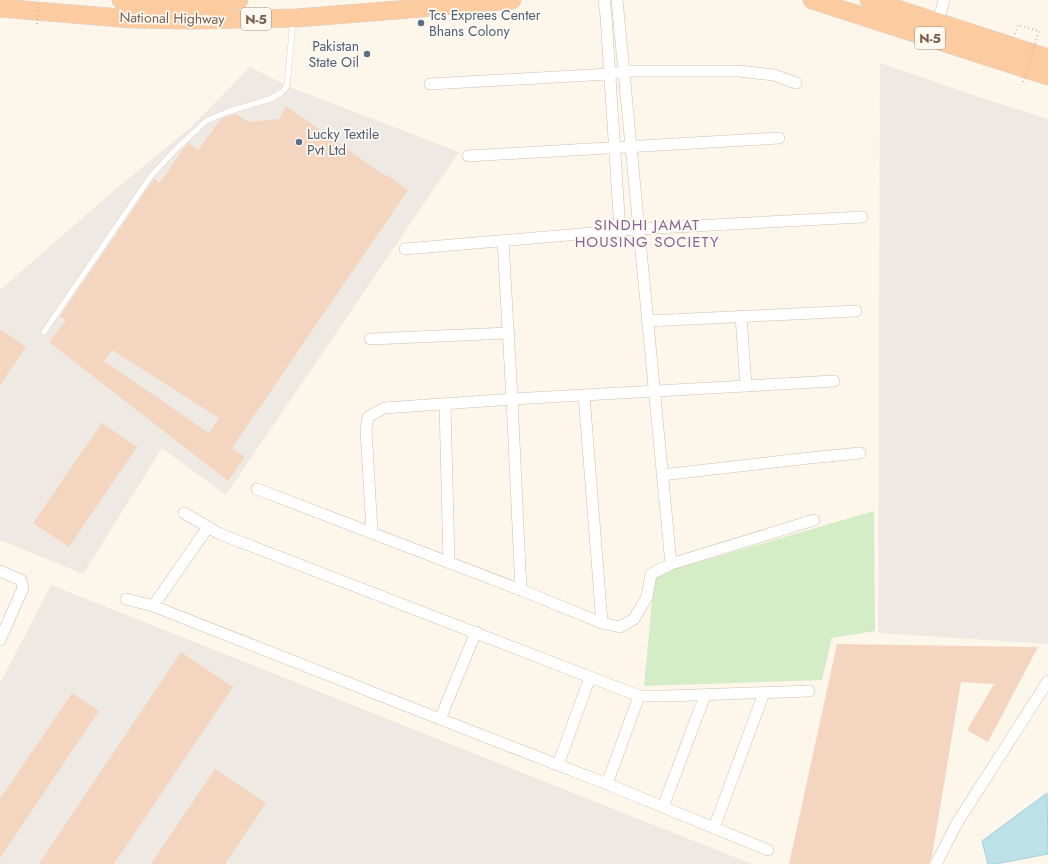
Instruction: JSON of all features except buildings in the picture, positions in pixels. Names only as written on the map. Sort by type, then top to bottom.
[{"type":"highway","name":"National Highway","points":[[121,0],[196,2],[239,0]]},
{"type":"highway","name":"National Highway","points":[[2,11],[133,19],[194,20],[293,18],[512,0]]},
{"type":"highway","name":"N-5","points":[[812,0],[1048,76]]},
{"type":"highway","name":"N-5","points":[[869,0],[1048,58]]},
{"type":"street","points":[[604,0],[620,231]]},
{"type":"street","points":[[617,0],[671,564]]},
{"type":"street","points":[[938,23],[944,0]]},
{"type":"street","points":[[430,84],[624,72],[738,71],[774,75],[796,83]]},
{"type":"street","points":[[468,156],[779,138]]},
{"type":"street","points":[[405,249],[620,231],[862,217]]},
{"type":"street","points":[[503,241],[521,590]]},
{"type":"street","points":[[647,321],[856,311]]},
{"type":"street","points":[[741,316],[746,386]]},
{"type":"street","points":[[370,339],[508,333]]},
{"type":"street","points":[[372,532],[366,429],[368,417],[384,408],[512,399],[834,381]]},
{"type":"street","points":[[584,395],[602,623]]},
{"type":"street","points":[[445,404],[449,563]]},
{"type":"street","points":[[662,475],[860,453]]},
{"type":"street","points":[[257,489],[372,532],[602,623],[620,627],[634,619],[647,597],[651,574],[671,564],[814,520]]},
{"type":"street","points":[[184,513],[220,534],[639,696],[809,691]]},
{"type":"street","points":[[153,606],[208,527]]},
{"type":"street","points":[[0,571],[21,580],[23,588],[0,640]]},
{"type":"street","points":[[126,599],[153,606],[607,784],[768,850]]},
{"type":"street","points":[[440,719],[476,632]]},
{"type":"street","points":[[558,765],[590,677]]},
{"type":"street","points":[[936,864],[957,823],[1048,681]]},
{"type":"street","points":[[714,828],[764,693]]},
{"type":"street","points":[[663,807],[704,695]]},
{"type":"street","points":[[607,784],[639,696]]},
{"type":"lane","points":[[44,332],[151,176],[176,149],[206,121],[227,112],[270,99],[282,92],[287,86],[293,18]]},
{"type":"path","points":[[37,24],[38,0]]},
{"type":"path","points":[[1018,25],[1039,31],[1023,82]]},
{"type":"shaded area","points":[[880,63],[1048,119],[1048,644],[878,633]]},
{"type":"shaded area","points":[[250,67],[295,89],[459,152],[226,495],[162,448],[83,574],[0,540],[0,290],[111,193],[191,127]]},
{"type":"shaded area","points":[[51,585],[752,864],[0,864],[0,683]]},
{"type":"green space","points":[[874,511],[875,631],[832,638],[822,680],[644,686],[654,580],[661,573]]},
{"type":"water","points":[[1047,793],[1048,854],[988,864],[982,841]]},
{"type":"place","name":"Tcs Exprees Center Bhans Colony","points":[[421,23]]},
{"type":"place","name":"Pakistan State Oil","points":[[367,54]]},
{"type":"place","name":"Lucky Textile Pvt Ltd","points":[[299,142]]},
{"type":"district","name":"SINDHI JAMAT HOUSING SOCIETY","points":[[647,234]]}]
